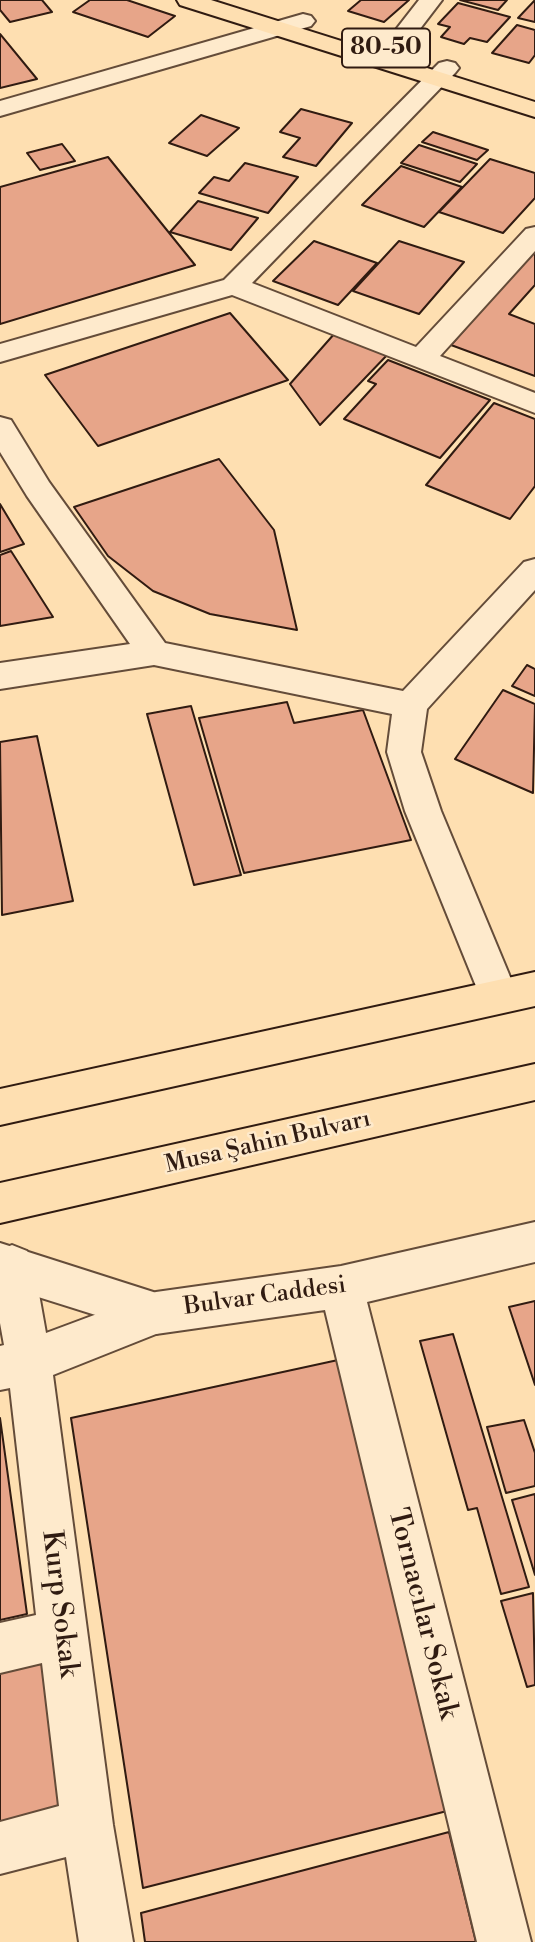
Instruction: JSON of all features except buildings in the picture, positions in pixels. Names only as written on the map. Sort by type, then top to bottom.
[{"type":"main road","points":[[188,0],[277,29],[442,74],[535,110]]},
{"type":"main road","name":"80-50","points":[[237,0],[392,50],[442,74],[535,96]]},
{"type":"main road","points":[[0,1107],[517,993]]},
{"type":"main road","name":"Musa Şahin Bulvarı","points":[[0,1203],[535,1082]]},
{"type":"street","points":[[392,50],[431,0]]},
{"type":"street","points":[[0,109],[303,21]]},
{"type":"street","points":[[0,353],[234,286],[442,74]]},
{"type":"street","points":[[422,358],[535,235]]},
{"type":"street","points":[[234,286],[535,404]]},
{"type":"street","points":[[0,427],[38,489],[154,653]]},
{"type":"street","points":[[517,993],[423,811],[404,752],[410,705],[535,570]]},
{"type":"street","points":[[0,676],[154,653],[410,705]]},
{"type":"street","name":"Bulvar Caddesi","points":[[14,1365],[156,1313],[341,1287],[535,1242]]},
{"type":"street","points":[[6,1265],[156,1313]]},
{"type":"street","name":"Kurp Sokak","points":[[6,1265],[14,1365],[62,1633],[87,1825],[106,1942]]},
{"type":"street","name":"Tornacılar Sokak","points":[[341,1287],[504,1942]]},
{"type":"street","points":[[0,1648],[62,1633]]},
{"type":"street","points":[[0,1848],[87,1825]]}]
